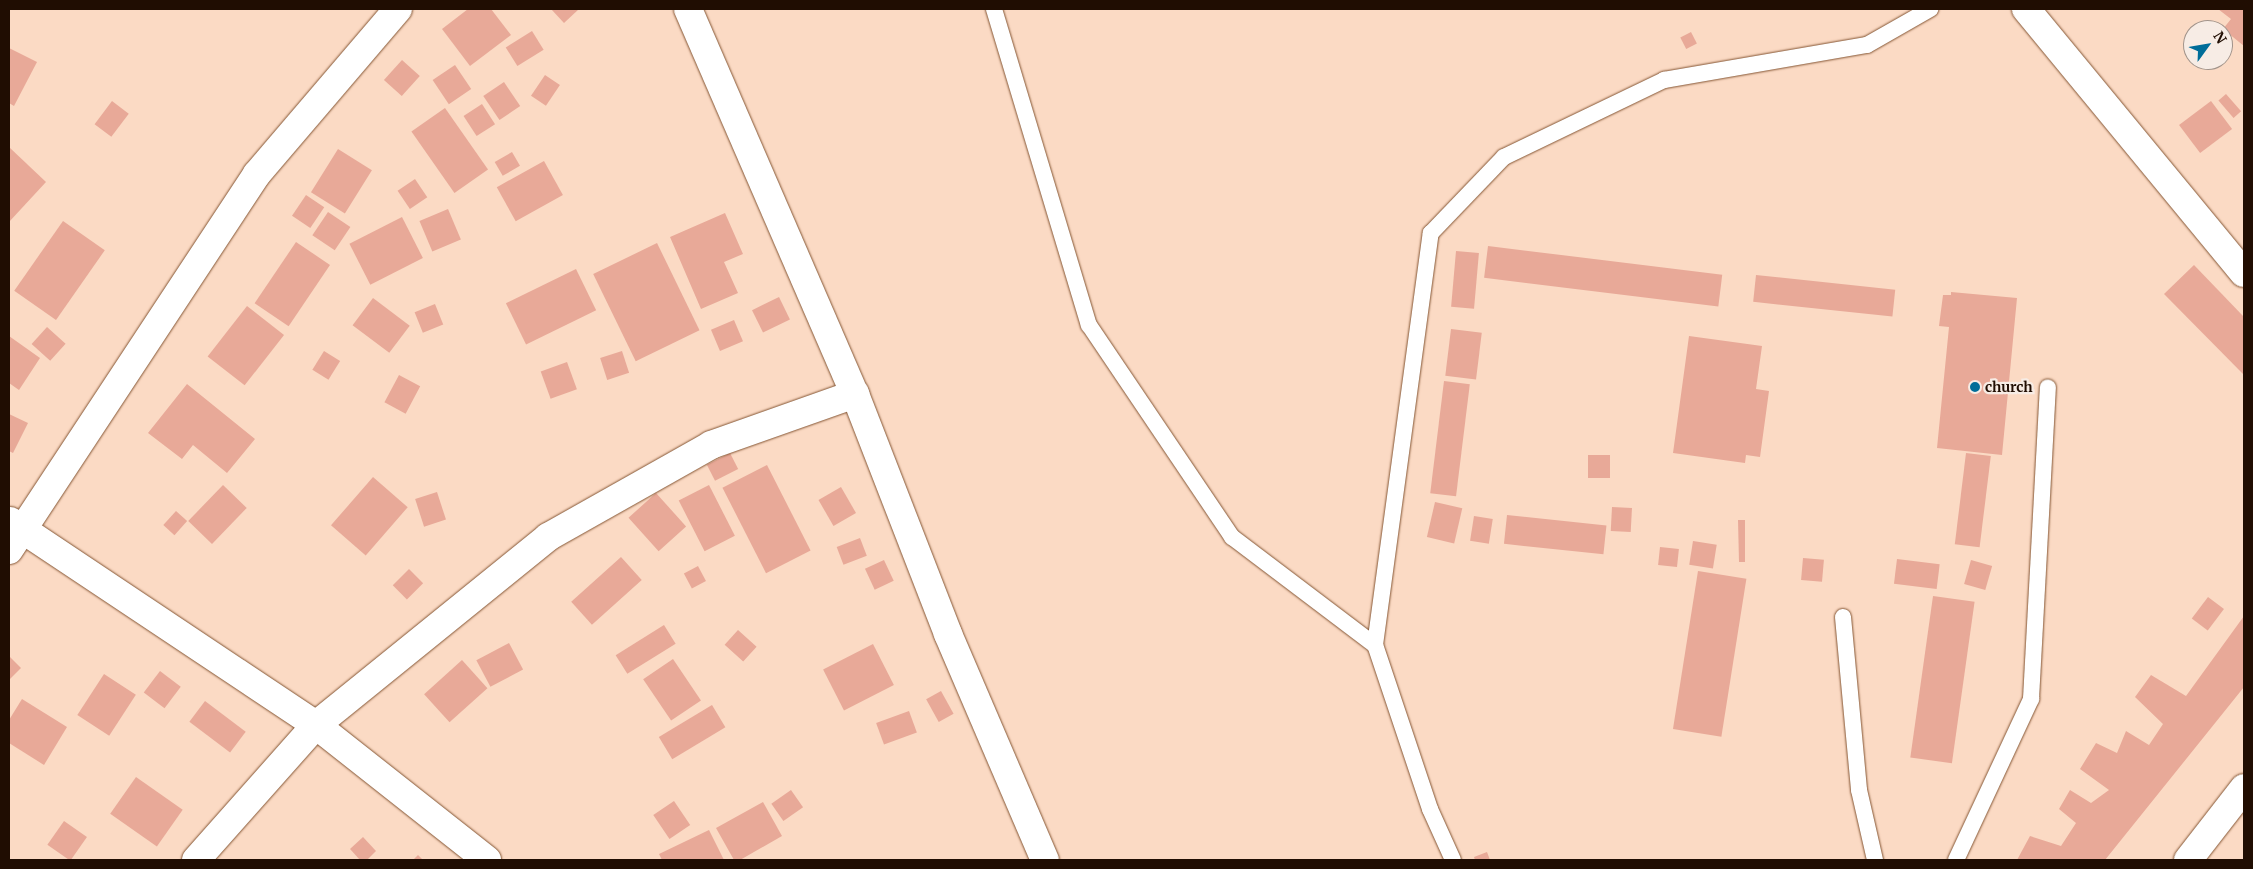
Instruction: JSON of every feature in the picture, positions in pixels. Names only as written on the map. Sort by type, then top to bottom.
[{"type":"street","points":[[398,9],[257,174],[14,534],[316,725],[487,860]]},
{"type":"street","points":[[688,9],[855,394],[948,634],[1045,860]]},
{"type":"street","points":[[2026,9],[2244,273]]},
{"type":"street","points":[[196,860],[316,725],[548,537],[711,445],[855,394]]},
{"type":"street","points":[[2188,860],[2244,788]]},
{"type":"lane","points":[[994,9],[1089,325],[1232,537],[1375,645]]},
{"type":"lane","points":[[1453,860],[1430,809],[1375,645],[1431,233],[1504,157],[1664,80],[1867,46],[1930,9]]},
{"type":"lane","points":[[1956,860],[2031,699],[2048,387]]},
{"type":"lane","points":[[1843,617],[1860,790],[1875,860]]},
{"type":"building","points":[[468,9],[491,9],[511,35],[470,66],[442,29]]},
{"type":"building","points":[[551,9],[579,9],[564,23]]},
{"type":"building","points":[[2218,9],[2244,9],[2244,46],[2233,37],[2233,20]]},
{"type":"building","points":[[532,31],[544,50],[517,66],[506,47]]},
{"type":"building","points":[[1691,32],[1697,44],[1686,49],[1680,37]]},
{"type":"building","points":[[9,48],[37,62],[14,106],[9,103]]},
{"type":"building","points":[[402,60],[420,76],[402,96],[384,80]]},
{"type":"building","points":[[455,65],[471,89],[449,104],[433,80]]},
{"type":"building","points":[[545,75],[560,85],[546,106],[531,96]]},
{"type":"building","points":[[504,82],[520,106],[499,120],[483,96]]},
{"type":"building","points":[[2226,94],[2241,111],[2234,118],[2218,101]]},
{"type":"building","points":[[112,101],[129,114],[111,137],[95,124]]},
{"type":"building","points":[[2211,101],[2232,129],[2200,153],[2179,125]]},
{"type":"building","points":[[482,104],[495,124],[477,136],[464,116]]},
{"type":"building","points":[[445,108],[488,169],[454,193],[411,132]]},
{"type":"building","points":[[9,147],[46,182],[9,222]]},
{"type":"building","points":[[338,149],[372,170],[345,213],[311,192]]},
{"type":"building","points":[[512,152],[520,166],[503,176],[495,162]]},
{"type":"building","points":[[544,161],[563,195],[516,221],[497,187]]},
{"type":"building","points":[[415,179],[427,197],[410,209],[398,191]]},
{"type":"building","points":[[306,195],[324,207],[310,228],[292,216]]},
{"type":"building","points":[[448,209],[461,239],[432,251],[419,221]]},
{"type":"building","points":[[328,212],[350,227],[335,250],[312,235]]},
{"type":"building","points":[[725,213],[743,254],[724,262],[738,293],[701,309],[670,237]]},
{"type":"building","points":[[402,217],[423,258],[370,285],[349,244]]},
{"type":"building","points":[[63,221],[105,250],[56,320],[14,291]]},
{"type":"building","points":[[296,242],[330,265],[289,326],[255,303]]},
{"type":"building","points":[[657,243],[700,330],[636,361],[593,274]]},
{"type":"building","points":[[1488,246],[1722,275],[1718,307],[1484,278]]},
{"type":"building","points":[[1456,251],[1479,253],[1474,309],[1451,307]]},
{"type":"building","points":[[2194,265],[2244,317],[2244,375],[2164,294]]},
{"type":"building","points":[[576,269],[596,310],[526,345],[506,303]]},
{"type":"building","points":[[1756,275],[1895,290],[1892,316],[1753,302]]},
{"type":"building","name":"church","points":[[1951,292],[2017,298],[2002,455],[1937,448],[1949,327],[1939,326],[1943,295],[1951,295]]},
{"type":"building","points":[[779,297],[790,319],[763,333],[752,310]]},
{"type":"building","points":[[373,298],[410,326],[389,353],[353,325]]},
{"type":"building","points":[[435,304],[443,324],[423,333],[415,312]]},
{"type":"building","points":[[247,306],[284,335],[245,385],[208,356]]},
{"type":"building","points":[[734,320],[743,341],[720,351],[711,330]]},
{"type":"building","points":[[47,327],[66,344],[50,361],[32,344]]},
{"type":"building","points":[[1451,329],[1482,333],[1476,379],[1445,376]]},
{"type":"building","points":[[9,336],[40,358],[19,390],[9,383]]},
{"type":"building","points":[[1689,336],[1762,346],[1756,389],[1769,391],[1760,457],[1746,455],[1745,463],[1673,453]]},
{"type":"building","points":[[324,351],[340,361],[328,380],[312,370]]},
{"type":"building","points":[[622,351],[629,373],[607,380],[600,358]]},
{"type":"building","points":[[567,362],[577,389],[551,399],[541,372]]},
{"type":"building","points":[[399,375],[420,386],[406,414],[384,402]]},
{"type":"building","points":[[1444,381],[1470,384],[1456,496],[1430,493]]},
{"type":"building","points":[[187,384],[255,439],[227,473],[193,445],[182,459],[148,433]]},
{"type":"building","points":[[9,414],[28,423],[13,453],[9,451]]},
{"type":"building","points":[[730,453],[738,469],[715,481],[707,465]]},
{"type":"building","points":[[1966,453],[1991,456],[1980,547],[1955,544]]},
{"type":"building","points":[[1588,455],[1610,455],[1610,478],[1588,478]]},
{"type":"building","points":[[767,465],[811,551],[766,573],[722,488]]},
{"type":"building","points":[[373,477],[408,507],[366,555],[331,525]]},
{"type":"building","points":[[223,485],[247,508],[212,544],[188,521]]},
{"type":"building","points":[[709,485],[735,536],[705,551],[679,500]]},
{"type":"building","points":[[841,487],[856,513],[833,526],[818,500]]},
{"type":"building","points":[[437,492],[446,520],[424,527],[415,499]]},
{"type":"building","points":[[656,493],[686,526],[659,551],[629,518]]},
{"type":"building","points":[[1435,502],[1462,508],[1454,543],[1427,537]]},
{"type":"building","points":[[1612,507],[1632,508],[1631,532],[1611,531]]},
{"type":"building","points":[[176,511],[187,521],[174,535],[163,525]]},
{"type":"building","points":[[1507,515],[1606,525],[1603,554],[1504,544]]},
{"type":"building","points":[[1474,516],[1493,519],[1489,544],[1470,541]]},
{"type":"building","points":[[1738,520],[1745,520],[1745,562],[1739,562]]},
{"type":"building","points":[[860,538],[867,556],[843,565],[837,547]]},
{"type":"building","points":[[1693,541],[1717,545],[1713,568],[1689,565]]},
{"type":"building","points":[[1660,547],[1679,549],[1677,567],[1658,565]]},
{"type":"building","points":[[621,557],[642,580],[592,625],[571,602]]},
{"type":"building","points":[[1803,558],[1824,560],[1822,582],[1801,580]]},
{"type":"building","points":[[1897,559],[1940,564],[1937,589],[1894,584]]},
{"type":"building","points":[[884,560],[894,581],[875,590],[865,569]]},
{"type":"building","points":[[1971,560],[1992,566],[1985,590],[1964,584]]},
{"type":"building","points":[[698,566],[706,581],[692,589],[684,574]]},
{"type":"building","points":[[409,569],[423,583],[407,599],[393,585]]},
{"type":"building","points":[[1698,571],[1746,579],[1721,737],[1673,729]]},
{"type":"building","points":[[1933,596],[1975,602],[1952,763],[1910,757]]},
{"type":"building","points":[[2208,597],[2224,609],[2208,631],[2192,619]]},
{"type":"building","points":[[2244,616],[2244,687],[2105,860],[2017,860],[2030,836],[2061,846],[2076,823],[2059,809],[2070,790],[2091,803],[2109,790],[2080,769],[2096,743],[2117,753],[2126,731],[2149,745],[2163,724],[2135,697],[2151,675],[2186,696]]},
{"type":"building","points":[[664,625],[676,644],[627,674],[616,655]]},
{"type":"building","points":[[738,630],[757,647],[743,662],[725,645]]},
{"type":"building","points":[[509,643],[523,669],[490,687],[476,660]]},
{"type":"building","points":[[873,644],[894,685],[844,710],[823,669]]},
{"type":"building","points":[[9,656],[21,668],[9,680]]},
{"type":"building","points":[[673,659],[701,700],[671,721],[643,679]]},
{"type":"building","points":[[462,660],[487,688],[450,722],[424,694]]},
{"type":"building","points":[[160,671],[181,687],[165,708],[144,693]]},
{"type":"building","points":[[104,674],[136,695],[109,736],[77,715]]},
{"type":"building","points":[[941,691],[954,714],[939,722],[926,699]]},
{"type":"building","points":[[22,699],[67,727],[44,765],[9,743],[9,720]]},
{"type":"building","points":[[205,701],[246,732],[230,752],[189,722]]},
{"type":"building","points":[[712,705],[725,727],[672,759],[659,737]]},
{"type":"building","points":[[909,711],[917,733],[884,745],[876,723]]},
{"type":"building","points":[[136,777],[183,810],[157,847],[110,814]]},
{"type":"building","points":[[791,790],[803,807],[783,821],[771,804]]},
{"type":"building","points":[[674,801],[690,825],[669,839],[653,815]]},
{"type":"building","points":[[763,802],[782,836],[740,860],[734,860],[716,828]]},
{"type":"building","points":[[64,821],[87,837],[71,860],[47,845]]},
{"type":"building","points":[[709,830],[724,860],[662,860],[659,854]]},
{"type":"building","points":[[363,837],[376,851],[367,860],[360,860],[350,849]]},
{"type":"building","points":[[1487,852],[1490,860],[1475,860],[1474,857]]},
{"type":"building","points":[[418,855],[423,860],[413,860]]},
{"type":"place","name":"church","points":[[1975,387]]}]
